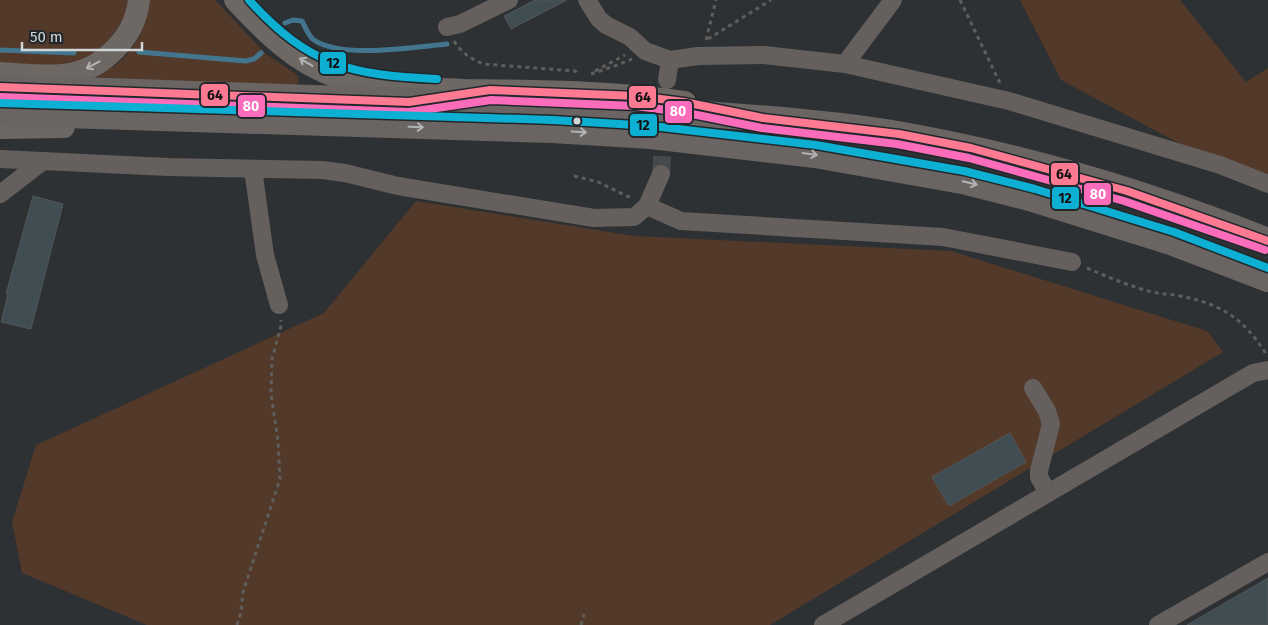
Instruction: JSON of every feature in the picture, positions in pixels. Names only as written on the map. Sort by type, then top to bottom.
[{"type":"highway","points":[[0,87],[652,110],[763,118],[899,134],[971,148],[1044,167],[1184,210],[1268,241]]},
{"type":"highway","points":[[0,112],[552,130],[651,136],[815,155],[893,168],[1033,199],[1171,242],[1268,279]]},
{"type":"main road","points":[[0,73],[62,75],[76,73],[91,67],[104,59],[124,40],[132,26],[139,0]]},
{"type":"main road","points":[[235,0],[276,42],[316,68],[337,77],[378,86],[398,88],[637,96],[684,102],[763,118]]},
{"type":"main road","points":[[409,102],[490,90]]},
{"type":"main road","points":[[0,128],[88,128],[236,133],[368,125]]},
{"type":"street","points":[[447,27],[460,24],[509,0]]},
{"type":"street","points":[[587,0],[599,20],[630,37],[654,54],[667,80]]},
{"type":"street","points":[[845,64],[893,0]]},
{"type":"street","points":[[654,54],[698,56],[764,55],[845,64],[1009,101],[1220,165],[1268,184]]},
{"type":"street","points":[[0,159],[168,167],[322,170],[345,173],[398,186],[594,218],[634,217],[647,206],[661,174]]},
{"type":"street","points":[[0,194],[43,161]]},
{"type":"street","points":[[253,169],[265,255],[279,305]]},
{"type":"street","points":[[647,206],[681,221],[943,238],[1072,262]]},
{"type":"street","points":[[823,625],[1253,373],[1268,370]]},
{"type":"street","points":[[1033,388],[1047,412],[1050,424],[1039,471],[1039,477],[1048,493]]},
{"type":"street","points":[[1158,625],[1268,562]]},
{"type":"path","points":[[716,0],[706,41],[771,0]]},
{"type":"path","points":[[960,0],[1009,101]]},
{"type":"path","points":[[447,27],[457,46],[474,60],[483,64],[575,71],[578,74]]},
{"type":"path","points":[[654,54],[590,74],[636,58],[654,54]]},
{"type":"path","points":[[574,176],[598,182],[647,206]]},
{"type":"path","points":[[1072,262],[1108,278],[1130,285],[1215,305],[1238,319],[1254,335],[1268,356]]},
{"type":"path","points":[[237,625],[241,612],[243,592],[280,479],[278,441],[271,394],[272,359],[281,326],[279,305]]},
{"type":"path","points":[[581,625],[584,614]]},
{"type":"shaded area","points":[[0,0],[132,0],[131,7],[105,47],[69,67],[0,68]]},
{"type":"shaded area","points":[[150,0],[215,0],[266,54],[296,74],[299,79],[297,85],[291,87],[95,77],[116,64],[131,50],[144,25]]},
{"type":"shaded area","points":[[1020,0],[1180,0],[1246,82],[1268,68],[1268,174],[1184,146],[1061,80]]},
{"type":"shaded area","points":[[416,201],[634,236],[951,251],[1207,331],[1223,352],[770,625],[147,625],[22,573],[12,522],[36,445],[324,313]]},
{"type":"building","points":[[535,0],[567,0],[511,29],[504,16]]},
{"type":"building","points":[[33,196],[63,204],[31,329],[1,322],[8,294],[6,294]]},
{"type":"building","points":[[1010,433],[1026,462],[949,506],[932,477]]},
{"type":"building","points":[[1268,578],[1268,625],[1187,625]]},
{"type":"waterway","points":[[285,23],[293,20],[302,21],[314,40],[326,46],[342,49],[379,50],[447,44]]},
{"type":"waterway","points":[[0,50],[74,53]]},
{"type":"waterway","points":[[139,52],[246,61],[254,59],[261,53]]},
{"type":"tunnel","points":[[661,174],[664,128]]},
{"type":"transit line","name":"12","points":[[249,0],[291,40],[333,63],[355,70],[379,74],[437,79]]},
{"type":"transit line","name":"64","points":[[0,87],[409,102],[490,90],[637,96],[684,102],[763,118],[899,134],[971,148],[1127,191],[1268,241]]},
{"type":"transit line","name":"80","points":[[0,97],[409,112],[491,100],[636,106],[682,112],[762,128],[897,144],[969,158],[1124,201],[1265,250]]},
{"type":"transit line","name":"12","points":[[0,103],[553,120],[652,126],[816,145],[964,171],[1035,189],[1174,232],[1268,268]]}]
